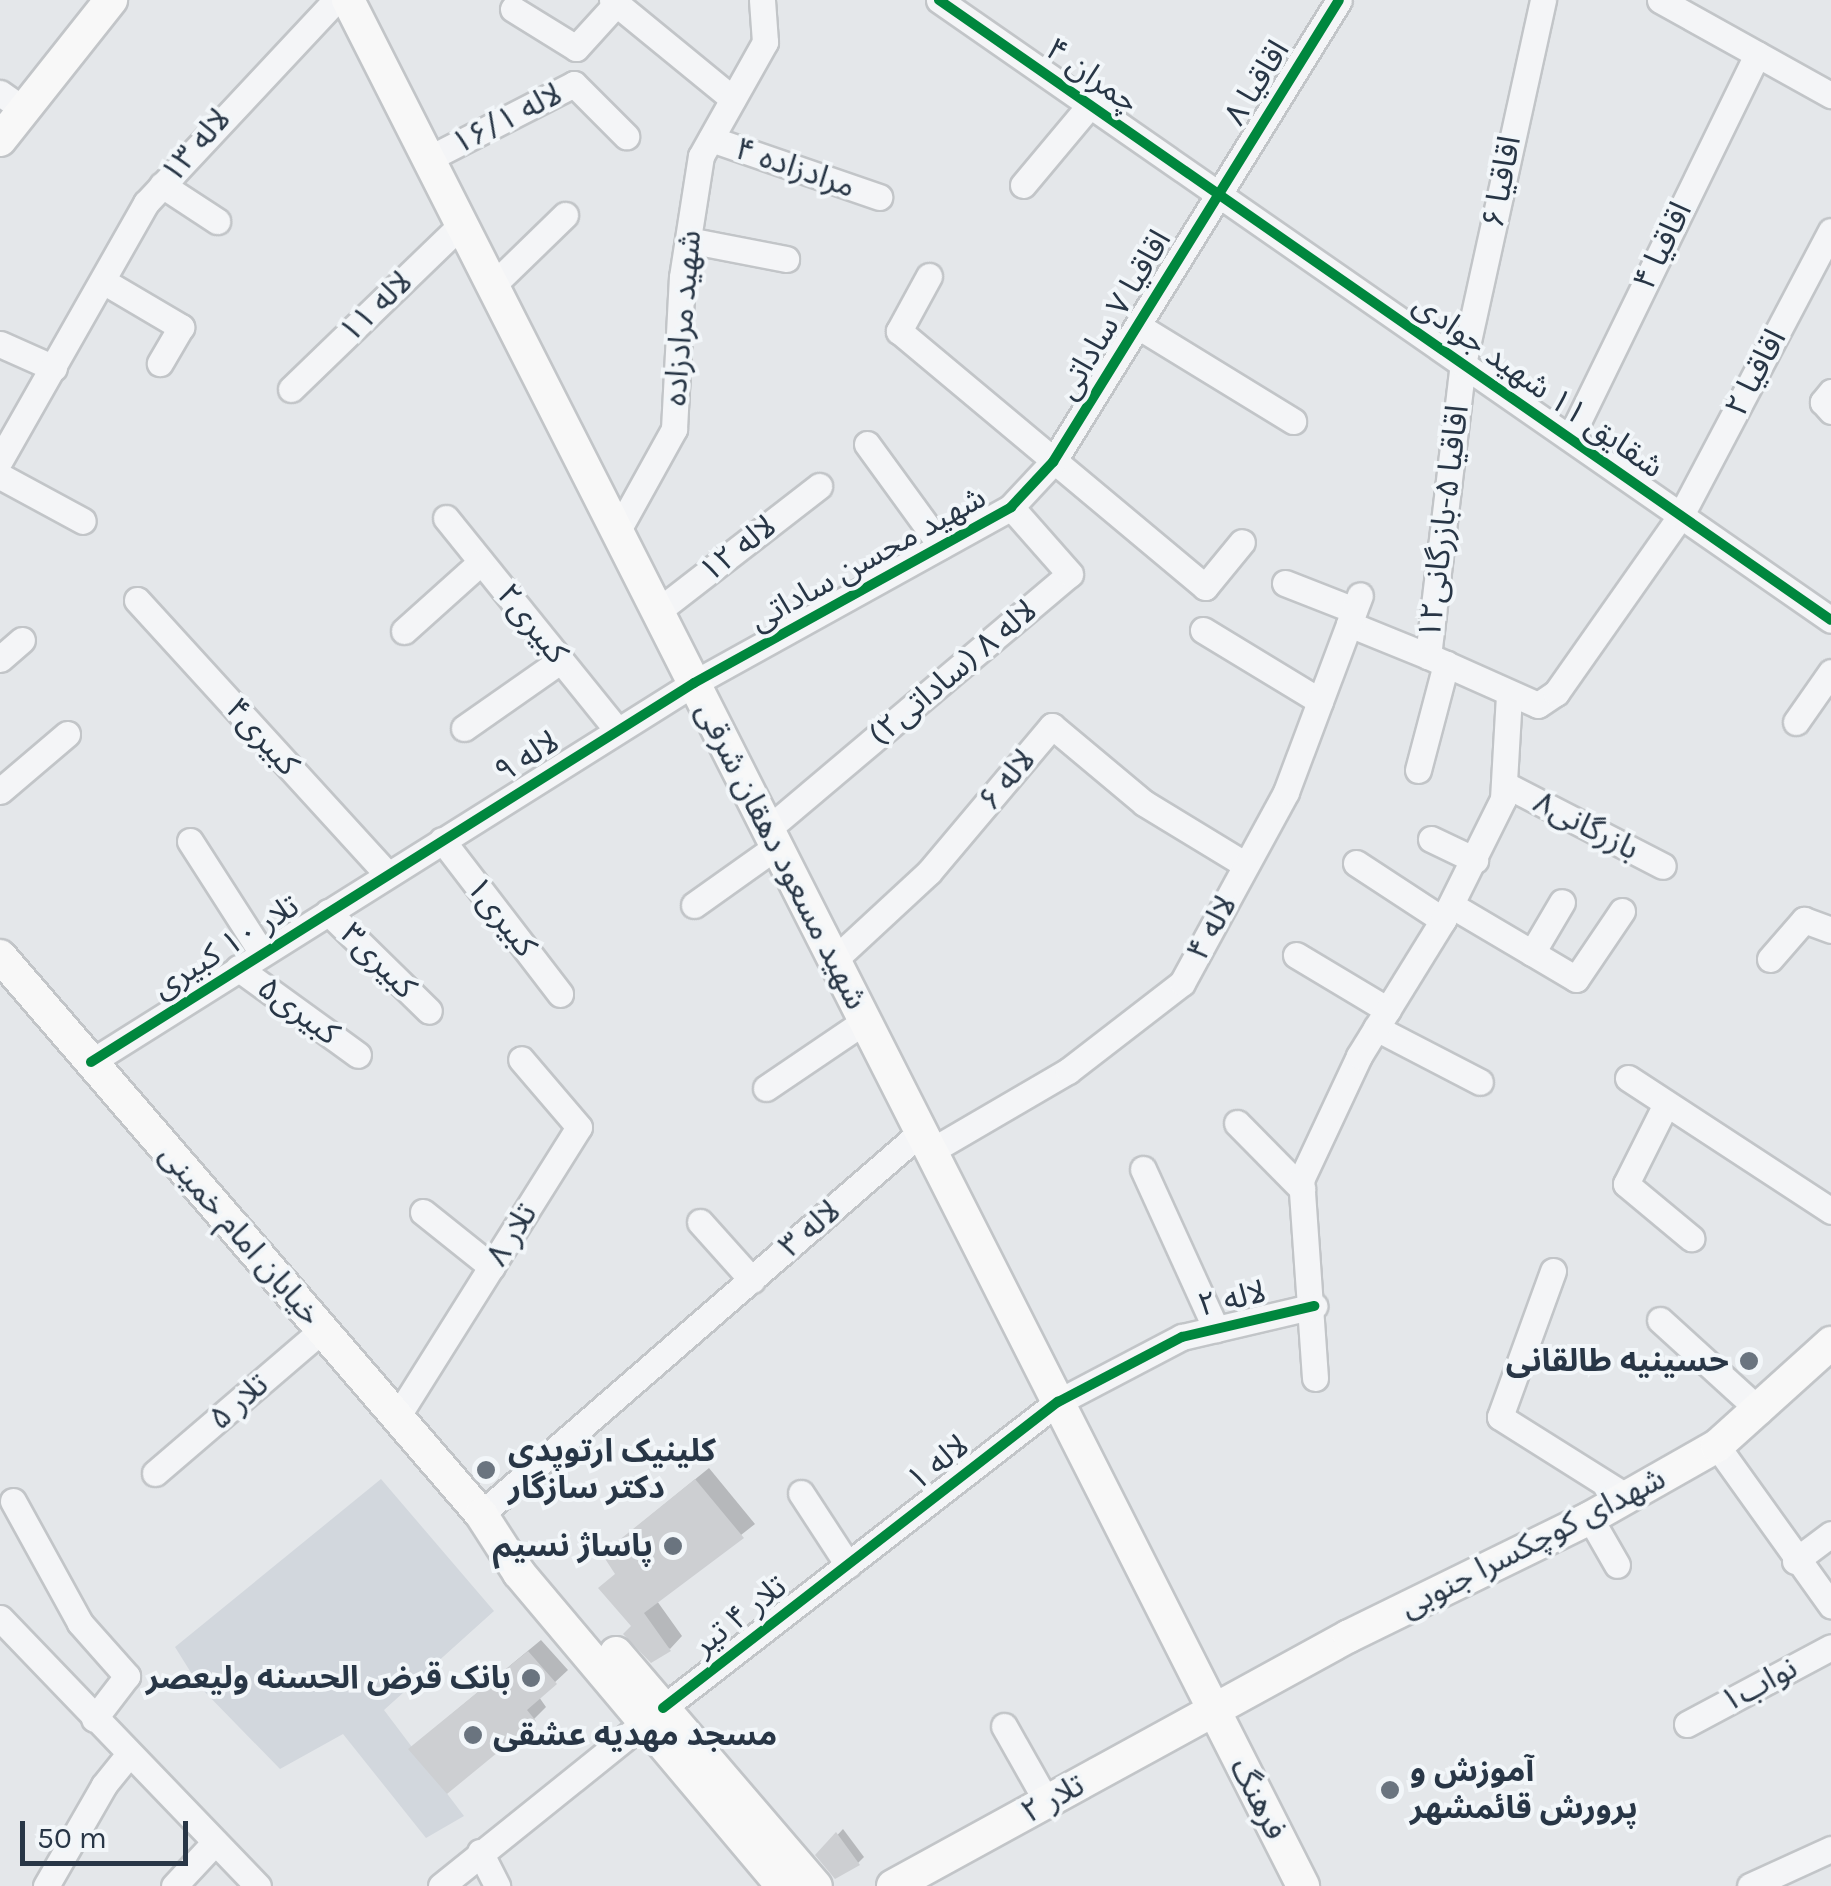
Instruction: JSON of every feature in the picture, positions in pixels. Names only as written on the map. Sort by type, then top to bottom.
[{"type":"main road","points":[[0,140],[12,102],[111,0]]},
{"type":"main road","name":"شهید مسعود دهقان شرقی","points":[[348,0],[1212,1712]]},
{"type":"main road","name":"خیابان امام خمینی","points":[[0,956],[480,1514],[519,1573],[816,1886]]},
{"type":"main road","name":"شهدای کوچکسرا جنوبی","points":[[1212,1712],[1590,1518],[1717,1446],[1831,1343]]},
{"type":"main road","name":"تلار ۲","points":[[893,1886],[1212,1712]]},
{"type":"main road","name":"فرهنگ","points":[[1212,1712],[1303,1886]]},
{"type":"main road","name":"خیابان امام خمینی","points":[[654,1715],[783,1886]]},
{"type":"street","name":"لاله ۱۳","points":[[0,460],[162,185],[336,0]]},
{"type":"street","name":"شهید مرادزاده","points":[[618,532],[674,428],[688,240],[701,156],[765,42],[762,0]]},
{"type":"street","name":"چمران ۴","points":[[939,0],[1216,193]]},
{"type":"street","name":"اقاقیا ۸","points":[[1216,193],[1339,0]]},
{"type":"street","name":"اقاقیا ۶","points":[[1463,364],[1543,0]]},
{"type":"street","points":[[1660,0],[1831,95]]},
{"type":"street","points":[[513,9],[576,48],[614,2],[733,99]]},
{"type":"street","name":"اقاقیا ۴","points":[[1570,438],[1757,54]]},
{"type":"street","name":"لاله ۱۶/۱","points":[[428,159],[574,84],[626,136]]},
{"type":"street","points":[[1024,185],[1090,105]]},
{"type":"street","name":"مرادزاده ۴","points":[[710,139],[879,197]]},
{"type":"street","points":[[162,185],[217,221]]},
{"type":"street","name":"اقاقیا ۷ ساداتی","points":[[1053,462],[1216,193]]},
{"type":"street","name":"شقایق ۱۱ شهید جوادی","points":[[1216,193],[1831,620]]},
{"type":"street","points":[[492,286],[564,215]]},
{"type":"street","name":"لاله ۱۱","points":[[291,389],[461,224]]},
{"type":"street","name":"اقاقیا ۲","points":[[1510,696],[1538,705],[1556,693],[1681,516],[1831,231]]},
{"type":"street","points":[[688,240],[786,258]]},
{"type":"street","points":[[928,276],[899,331],[1053,462],[1206,587],[1242,542]]},
{"type":"street","points":[[103,281],[181,326],[160,363]]},
{"type":"street","points":[[1138,326],[1292,421]]},
{"type":"street","points":[[0,344],[54,368]]},
{"type":"street","name":"اقاقیا ۵-بازرگانی۱۲","points":[[1285,583],[1354,610],[1437,660],[1463,364]]},
{"type":"street","points":[[1831,392],[1823,402],[1831,411]]},
{"type":"street","points":[[867,444],[941,546]]},
{"type":"street","name":"شهید محسن ساداتی","points":[[694,682],[1012,507],[1053,462]]},
{"type":"street","points":[[0,476],[83,521]]},
{"type":"street","name":"لاله ۱۲","points":[[658,611],[819,486]]},
{"type":"street","name":"لاله ۸ (ساداتی۲)","points":[[772,838],[1070,574],[1012,507]]},
{"type":"street","name":"کبیری۲","points":[[446,518],[617,730]]},
{"type":"street","points":[[404,632],[482,562]]},
{"type":"street","name":"کبیری۴","points":[[136,600],[387,874]]},
{"type":"street","name":"لاله ۴","points":[[926,1141],[1068,1071],[1182,983],[1286,792],[1354,610]]},
{"type":"street","points":[[1203,630],[1320,701]]},
{"type":"street","points":[[0,659],[22,640]]},
{"type":"street","points":[[464,728],[560,660]]},
{"type":"street","points":[[1238,1123],[1302,1189],[1382,1019],[1447,912],[1508,786],[1510,696],[1437,660],[1418,770]]},
{"type":"street","points":[[1796,722],[1831,672]]},
{"type":"street","name":"لاله ۹","points":[[387,874],[694,682]]},
{"type":"street","name":"لاله ۶","points":[[834,960],[929,872],[1052,726],[1144,804],[1246,865]]},
{"type":"street","points":[[0,791],[66,734]]},
{"type":"street","name":"بازرگانی۸","points":[[1508,786],[1664,866]]},
{"type":"street","points":[[694,905],[772,838]]},
{"type":"street","points":[[1431,838],[1475,860]]},
{"type":"street","name":"کبیری۱","points":[[442,840],[560,994]]},
{"type":"street","points":[[190,841],[262,953]]},
{"type":"street","points":[[1356,863],[1576,979],[1622,912]]},
{"type":"street","name":"تلار ۱۰ کبیری","points":[[91,1062],[387,874]]},
{"type":"street","points":[[1532,953],[1562,902]]},
{"type":"street","name":"کبیری۳","points":[[328,912],[428,1011]]},
{"type":"street","points":[[1770,958],[1804,920],[1831,930]]},
{"type":"street","points":[[1296,954],[1382,1019],[1480,1082]]},
{"type":"street","name":"کبیری۵","points":[[238,968],[358,1054]]},
{"type":"street","points":[[766,1088],[865,1021]]},
{"type":"street","name":"تلار ۸","points":[[397,1418],[578,1128],[521,1059]]},
{"type":"street","points":[[1628,1078],[1831,1211]]},
{"type":"street","points":[[1666,1104],[1626,1184],[1690,1238]]},
{"type":"street","name":"لاله ۳","points":[[480,1514],[752,1280],[926,1141]]},
{"type":"street","points":[[1143,1168],[1216,1328]]},
{"type":"street","name":"لاله ۲","points":[[1058,1402],[1182,1337],[1314,1306],[1302,1189]]},
{"type":"street","points":[[423,1212],[492,1267]]},
{"type":"street","points":[[700,1222],[752,1280]]},
{"type":"street","points":[[1554,1272],[1500,1417],[1627,1497]]},
{"type":"street","points":[[1314,1306],[1315,1378]]},
{"type":"street","points":[[1660,1320],[1760,1411]]},
{"type":"street","name":"تلار ۵","points":[[155,1473],[322,1330]]},
{"type":"street","name":"لاله ۱","points":[[848,1564],[1058,1402]]},
{"type":"street","points":[[1717,1446],[1795,1561],[1831,1605]]},
{"type":"street","points":[[801,1493],[848,1564]]},
{"type":"street","points":[[12,1501],[80,1623],[127,1676],[94,1719]]},
{"type":"street","points":[[1590,1518],[1618,1565]]},
{"type":"street","points":[[1795,1561],[1831,1534]]},
{"type":"street","name":"تلار ۴ تیر","points":[[441,1886],[848,1564]]},
{"type":"street","points":[[0,1618],[258,1886]]},
{"type":"street","name":"نواب۱","points":[[1687,1724],[1831,1647]]},
{"type":"street","points":[[1004,1726],[1048,1802]]},
{"type":"street","points":[[46,1886],[104,1785],[130,1754]]},
{"type":"street","points":[[174,1886],[216,1842]]},
{"type":"street","points":[[1750,1886],[1831,1848]]},
{"type":"street","points":[[480,1852],[497,1886]]},
{"type":"shaded area","points":[[381,1479],[494,1611],[384,1710],[464,1816],[426,1838],[343,1734],[280,1769],[200,1687],[175,1647]]},
{"type":"building","name":"پاساژ نسیم","points":[[695,1479],[744,1538],[644,1613],[671,1651],[651,1663],[623,1634],[631,1626],[598,1588],[615,1574],[602,1554]]},
{"type":"building","name":"مسجد مهدیه عشقی","points":[[528,1651],[557,1684],[527,1710],[536,1721],[447,1794],[408,1749]]},
{"type":"building","points":[[836,1832],[860,1865],[835,1879],[815,1855]]},
{"type":"cycle path","points":[[939,0],[1831,620]]},
{"type":"cycle path","points":[[91,1062],[694,683],[1011,507],[1053,462],[1339,0]]},
{"type":"cycle path","points":[[663,1708],[1058,1402],[1182,1337],[1314,1306]]},
{"type":"place","name":"حسینیه طالقانی","points":[[1749,1361]]},
{"type":"place","name":"کلینیک ارتوپدی دکتر سازگار","points":[[486,1470]]},
{"type":"place","name":"پاساژ نسیم","points":[[673,1546]]},
{"type":"place","name":"بانک قرض الحسنه ولیعصر","points":[[531,1678]]},
{"type":"place","name":"مسجد مهدیه عشقی","points":[[473,1735]]},
{"type":"place","name":"آموزش و پرورش قائمشهر","points":[[1390,1790]]}]
